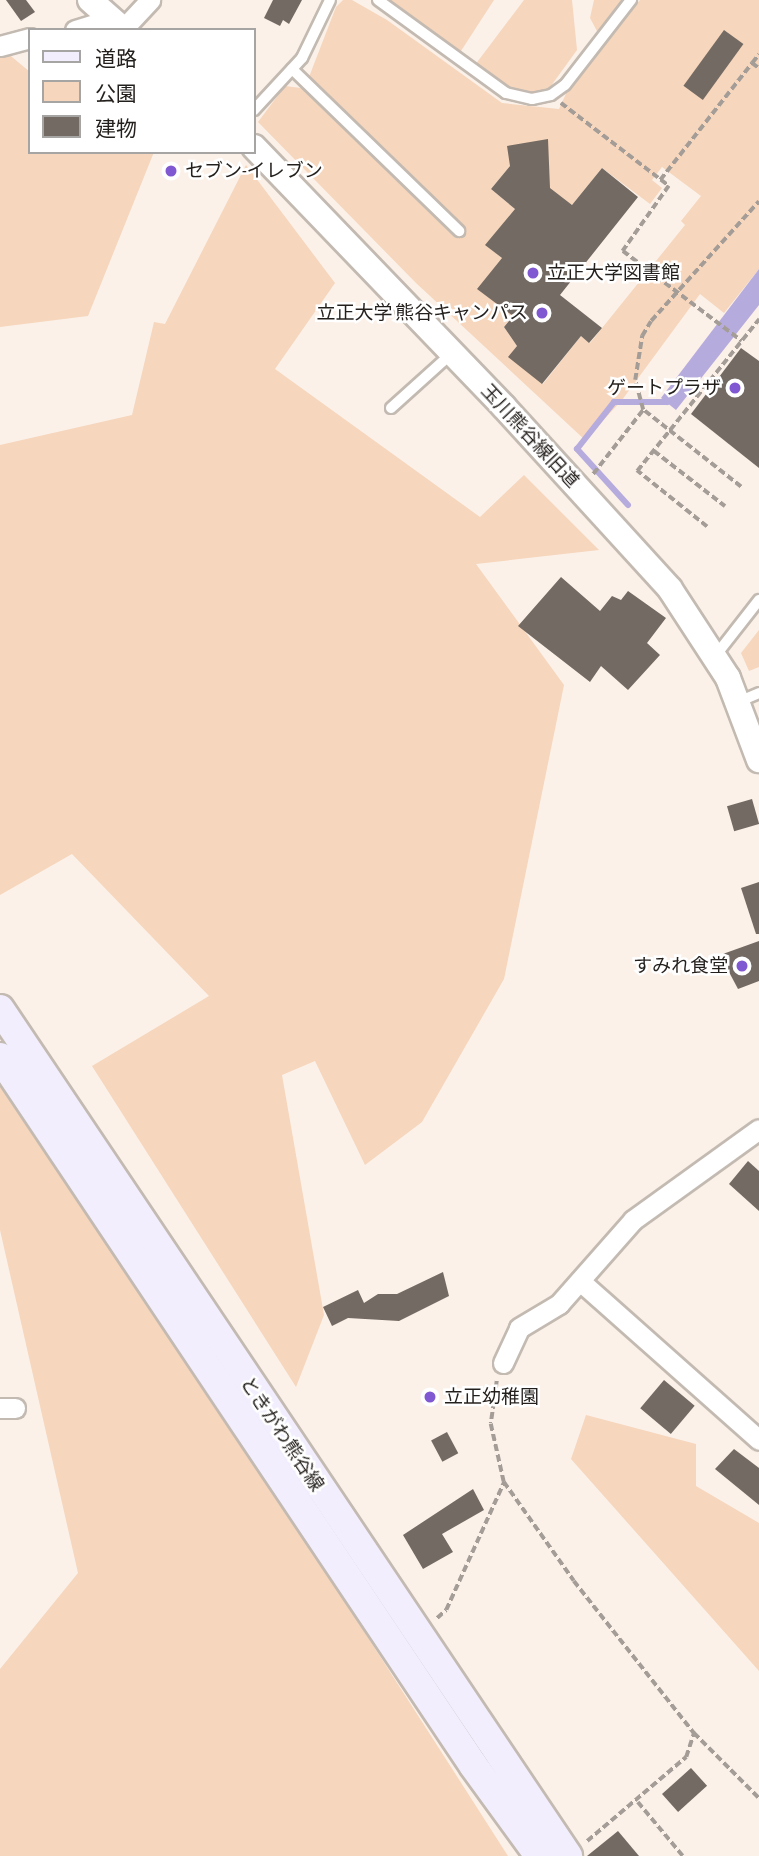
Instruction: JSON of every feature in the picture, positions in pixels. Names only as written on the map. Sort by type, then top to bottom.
[{"type":"main road","name":"ときがわ熊谷線","points":[[0,1009],[568,1856]]},
{"type":"main road","name":"ときがわ熊谷線","points":[[0,1057],[472,1765],[539,1856]]},
{"type":"street","points":[[90,0],[120,26]]},
{"type":"street","points":[[98,28],[120,26],[150,0]]},
{"type":"street","points":[[0,46],[28,39]]},
{"type":"street","name":"玉川熊谷線旧道","points":[[256,149],[452,353],[640,555],[748,698],[759,760]]},
{"type":"street","points":[[503,1363],[519,1328],[559,1304],[633,1220],[759,1129]]},
{"type":"street","points":[[580,1281],[759,1440]]},
{"type":"lane","points":[[256,108],[292,69],[330,0]]},
{"type":"lane","points":[[378,0],[517,99],[551,95],[565,85],[631,0]]},
{"type":"lane","points":[[292,69],[458,231]]},
{"type":"lane","points":[[391,408],[452,353]]},
{"type":"lane","points":[[715,655],[759,600]]},
{"type":"path","points":[[660,180],[759,54]]},
{"type":"path","points":[[752,63],[759,68]]},
{"type":"path","points":[[551,95],[668,186],[623,251],[742,341]]},
{"type":"path","points":[[741,487],[643,410],[635,380],[642,336],[678,290],[759,201]]},
{"type":"path","points":[[707,527],[637,471],[759,320]]},
{"type":"path","points":[[589,479],[643,410]]},
{"type":"path","points":[[654,451],[725,506]]},
{"type":"path","points":[[503,1363],[491,1424],[504,1482],[574,1581],[694,1733],[759,1798]]},
{"type":"path","points":[[433,1622],[446,1610],[504,1482]]},
{"type":"path","points":[[568,1856],[638,1802],[686,1757],[694,1733]]},
{"type":"path","points":[[638,1802],[683,1856]]},
{"type":"green space","points":[[343,0],[352,0],[387,20],[502,103],[559,109],[569,87],[640,0],[759,0],[759,269],[724,313],[700,294],[622,400],[585,440],[416,283],[258,122],[285,86],[325,91],[309,77],[336,7]],"holes":[[[510,166],[572,205],[602,168],[650,204],[662,188],[652,180],[662,167],[701,196],[681,221],[685,225],[590,343],[581,336],[543,384],[509,357],[517,346],[504,327],[513,315],[478,289],[502,258],[486,245],[515,209],[491,189]]]},
{"type":"green space","points":[[382,0],[494,0],[459,54]]},
{"type":"green space","points":[[524,0],[572,0],[577,50],[548,90],[540,94],[523,95],[475,65]]},
{"type":"green space","points":[[594,0],[625,0],[598,33],[590,18]]},
{"type":"green space","points":[[0,47],[28,70],[28,154],[153,154],[88,316],[0,327]]},
{"type":"green space","points":[[246,165],[335,283],[275,369],[480,517],[524,475],[599,550],[476,564],[564,685],[504,979],[422,1122],[365,1165],[315,1061],[282,1075],[324,1315],[296,1387],[92,1066],[209,996],[72,854],[0,895],[0,445],[132,415],[154,322],[165,324]]},
{"type":"green space","points":[[759,630],[759,667],[749,671],[741,653]]},
{"type":"green space","points":[[0,1079],[267,1480],[508,1856],[0,1856],[0,1669],[78,1573],[0,1230]]},
{"type":"green space","points":[[586,1415],[696,1444],[696,1486],[759,1523],[759,1671],[571,1459]]},
{"type":"shaded area","points":[[759,269],[759,305],[676,410],[661,398]]},
{"type":"building","points":[[6,0],[26,0],[35,12],[21,21]]},
{"type":"building","points":[[273,0],[302,0],[289,24],[283,20],[280,26],[264,18]]},
{"type":"building","points":[[724,30],[743,44],[703,100],[683,86]]},
{"type":"building","name":"立正大学図書館","points":[[548,139],[550,188],[572,205],[602,168],[638,197],[560,295],[602,328],[589,343],[581,336],[542,384],[508,357],[517,346],[504,327],[513,316],[477,289],[502,258],[485,245],[515,209],[491,189],[510,166],[507,146]]},
{"type":"building","name":"ゲートプラザ","points":[[741,348],[759,361],[759,468],[691,414]]},
{"type":"building","points":[[561,577],[600,611],[612,596],[621,600],[628,591],[666,618],[647,643],[660,655],[628,690],[601,666],[590,682],[518,626]]},
{"type":"building","points":[[752,799],[759,824],[734,831],[727,806]]},
{"type":"building","points":[[759,882],[759,934],[756,934],[741,888]]},
{"type":"building","name":"すみれ食堂","points":[[759,941],[759,981],[738,989],[720,955]]},
{"type":"building","points":[[748,1161],[759,1171],[759,1211],[729,1184]]},
{"type":"building","points":[[443,1272],[449,1296],[399,1321],[348,1318],[332,1326],[323,1307],[358,1290],[364,1303],[378,1294],[397,1294]]},
{"type":"building","points":[[664,1380],[695,1406],[671,1434],[640,1408]]},
{"type":"building","points":[[447,1432],[458,1453],[442,1462],[431,1440]]},
{"type":"building","points":[[734,1449],[759,1468],[759,1505],[715,1469]]},
{"type":"building","points":[[473,1489],[484,1510],[442,1534],[453,1552],[423,1569],[403,1535]]},
{"type":"building","points":[[691,1768],[707,1786],[678,1812],[662,1794]]},
{"type":"building","points":[[618,1831],[639,1856],[587,1856]]},
{"type":"waterway","points":[[628,505],[577,449],[614,402],[667,402],[671,396]]},
{"type":"place","name":"セブン-イレブン","points":[[171,171]]},
{"type":"place","name":"立正大学図書館","points":[[533,273]]},
{"type":"place","name":"立正大学 熊谷キャンパス","points":[[542,313]]},
{"type":"place","name":"ゲートプラザ","points":[[735,388]]},
{"type":"place","name":"すみれ食堂","points":[[742,966]]},
{"type":"place","name":"立正幼稚園","points":[[430,1397]]}]
